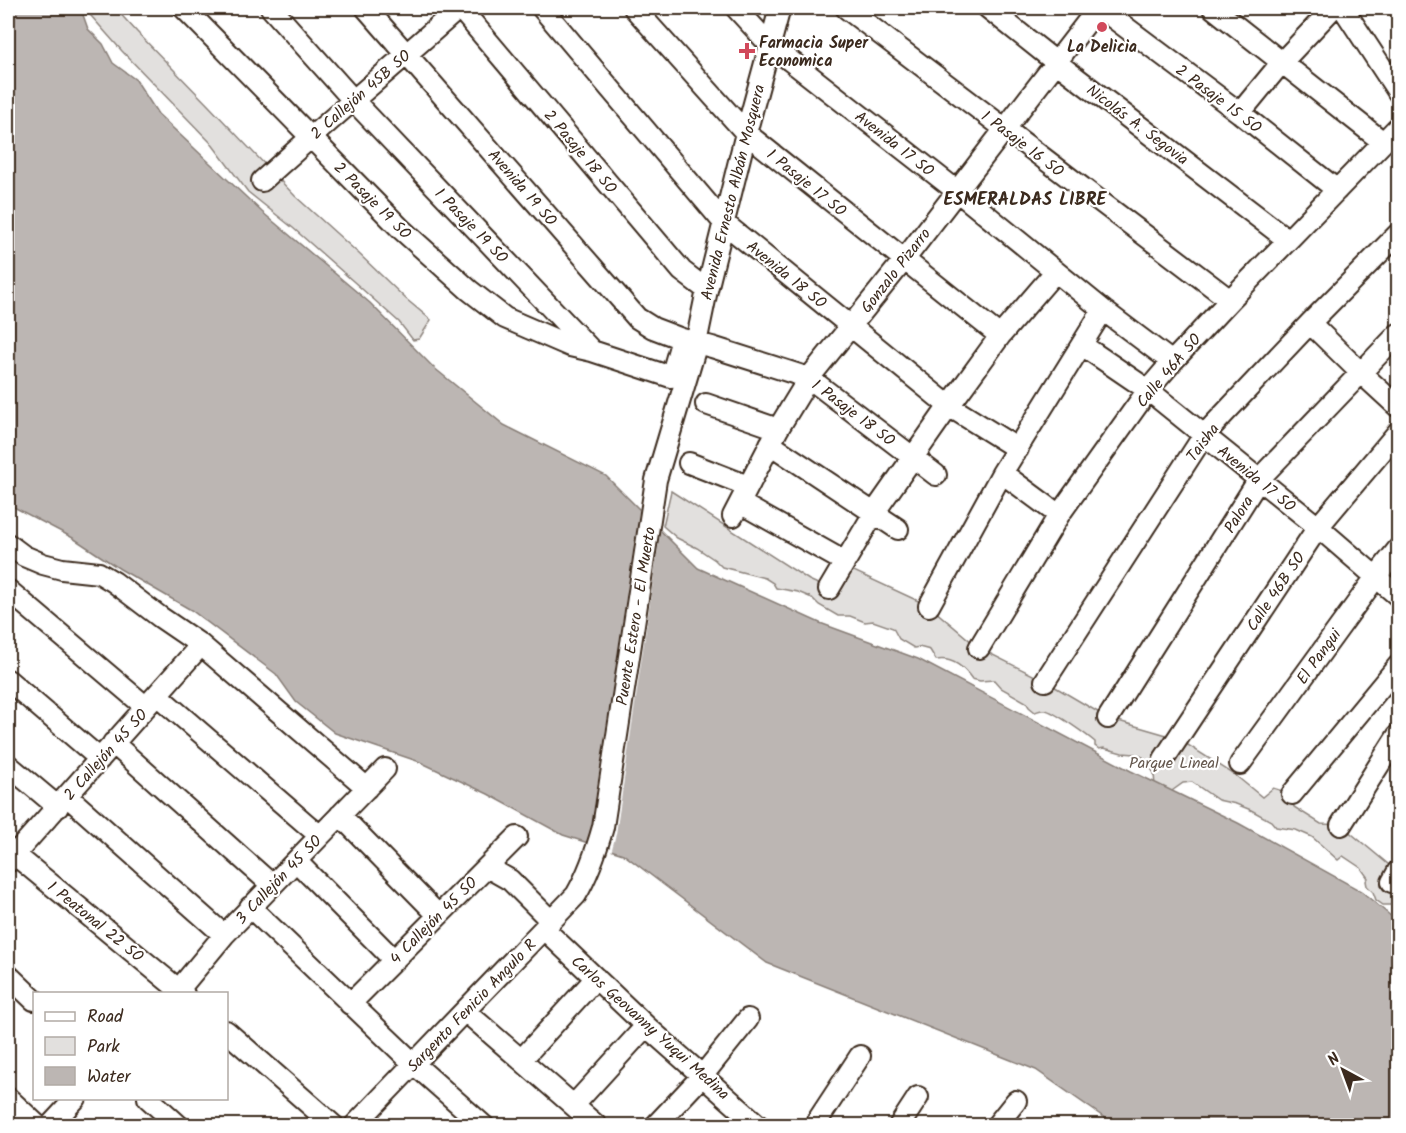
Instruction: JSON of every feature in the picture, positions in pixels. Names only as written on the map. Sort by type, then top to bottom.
[{"type":"street","name":"2 Pasaje 19 SO","points":[[184,8],[401,229],[469,290],[504,318],[570,346],[592,351]]},
{"type":"street","name":"1 Pasaje 19 SO","points":[[272,8],[352,100],[592,351],[671,377],[691,345]]},
{"type":"street","name":"Avenida 19 SO","points":[[366,8],[637,318],[691,345]]},
{"type":"street","name":"2 Callejón 45B SO","points":[[262,181],[459,8]]},
{"type":"street","name":"2 Pasaje 18 SO","points":[[459,8],[682,272],[707,290]]},
{"type":"street","name":"Avenida 18 SO","points":[[542,8],[724,223],[949,406],[1018,449]]},
{"type":"street","name":"1 Pasaje 17 SO","points":[[634,8],[746,133],[1000,336]]},
{"type":"street","name":"Avenida 17 SO","points":[[736,8],[769,44],[957,191],[1103,310],[1172,362]]},
{"type":"street","name":"Avenida Ernesto Albán Mosquera","points":[[691,345],[780,8]]},
{"type":"street","name":"1 Pasaje 16 SO","points":[[846,8],[1230,300]]},
{"type":"street","name":"Nicolás A. Segovia","points":[[988,8],[1288,240]]},
{"type":"street","name":"Gonzalo Pizarro","points":[[740,502],[774,437],[809,378],[904,260],[1099,8]]},
{"type":"street","name":"2 Pasaje 15 SO","points":[[1099,8],[1240,113],[1336,190]]},
{"type":"street","points":[[1213,8],[1383,142]]},
{"type":"street","points":[[1240,113],[1282,62],[1333,8]]},
{"type":"street","points":[[1343,8],[1398,92]]},
{"type":"street","name":"Calle 46A SO","points":[[979,648],[1059,515],[1148,390],[1230,300],[1398,127]]},
{"type":"street","name":"Taisha","points":[[1045,681],[1204,435],[1398,234]]},
{"type":"street","points":[[829,589],[874,513],[949,406],[1000,336],[1055,272]]},
{"type":"street","points":[[929,606],[1002,473],[1103,310]]},
{"type":"street","points":[[1310,323],[1398,407]]},
{"type":"street","name":"Palora","points":[[1108,718],[1259,479],[1398,334]]},
{"type":"street","name":"1 Pasaje 18 SO","points":[[691,345],[809,378],[936,474]]},
{"type":"street","name":"Puente Estero - El Muerto","points":[[584,881],[595,856],[603,827],[656,480],[691,345]]},
{"type":"street","name":"Avenida 17 SO","points":[[1082,345],[1148,390],[1318,527],[1398,596]]},
{"type":"street","points":[[706,404],[774,437],[898,529]]},
{"type":"street","name":"Calle 46B SO","points":[[1164,759],[1318,527],[1398,432]]},
{"type":"street","points":[[689,463],[740,502],[845,562]]},
{"type":"street","points":[[1002,473],[1059,515]]},
{"type":"street","points":[[8,544],[24,556],[43,564],[62,569],[99,573],[114,582],[201,645],[367,788]]},
{"type":"street","name":"El Pangui","points":[[1240,764],[1398,549]]},
{"type":"street","points":[[8,590],[152,701],[320,836]]},
{"type":"street","name":"2 Callejón 45 SO","points":[[10,855],[62,801],[201,645]]},
{"type":"street","points":[[1292,794],[1398,666]]},
{"type":"street","points":[[8,680],[100,759]]},
{"type":"street","points":[[1341,825],[1398,735]]},
{"type":"street","points":[[113,743],[272,885]]},
{"type":"street","points":[[8,765],[62,801],[224,934]]},
{"type":"street","name":"3 Callejón 45 SO","points":[[179,992],[224,934],[385,769]]},
{"type":"street","points":[[340,815],[438,915]]},
{"type":"street","name":"4 Callejón 45 SO","points":[[350,1004],[517,837]]},
{"type":"street","name":"1 Peatonal 22 SO","points":[[10,855],[179,992]]},
{"type":"street","points":[[296,861],[394,960]]},
{"type":"street","name":"Carlos Geovanny Yuqui Medina","points":[[487,867],[510,880],[547,925],[596,978],[646,1026],[759,1125]]},
{"type":"street","name":"Sargento Fenicio Angulo R","points":[[354,1125],[576,895],[584,881]]},
{"type":"street","points":[[250,907],[414,1064],[484,1125]]},
{"type":"street","points":[[8,975],[33,999]]},
{"type":"street","points":[[521,1060],[596,978]]},
{"type":"street","points":[[465,1011],[597,1125]]},
{"type":"street","points":[[655,1125],[703,1075],[748,1019]]},
{"type":"street","points":[[574,1104],[646,1026]]},
{"type":"street","points":[[228,1033],[334,1125]]},
{"type":"street","points":[[814,1125],[860,1056]]},
{"type":"street","points":[[899,1125],[918,1097]]},
{"type":"street","points":[[8,1098],[38,1125]]},
{"type":"street","points":[[50,1125],[74,1100]]},
{"type":"street","points":[[150,1100],[178,1125]]},
{"type":"street","points":[[996,1125],[1016,1101]]},
{"type":"green space","points":[[84,8],[115,8],[295,196],[431,320],[419,339],[413,340],[399,322],[293,228],[248,192],[211,143]]},
{"type":"green space","name":"Parque Lineal","points":[[671,491],[809,580],[829,589],[854,571],[929,606],[979,648],[1045,681],[1108,718],[1177,738],[1235,775],[1262,797],[1273,788],[1292,794],[1294,807],[1321,824],[1341,825],[1389,865],[1392,882],[1398,883],[1398,907],[1383,905],[1376,900],[1373,892],[1367,886],[1368,878],[1361,868],[1343,856],[1338,860],[1312,837],[1296,830],[1276,827],[1271,821],[1251,810],[1218,800],[1192,782],[1183,783],[1169,793],[1155,787],[1154,773],[1143,757],[1104,748],[1099,749],[1095,746],[1095,742],[1056,715],[1044,710],[1035,712],[1026,702],[1001,688],[994,680],[972,679],[956,664],[947,660],[936,660],[930,650],[914,648],[899,639],[893,628],[873,621],[865,622],[850,616],[838,616],[812,598],[798,592],[776,588],[765,578],[722,567],[697,548],[677,538],[663,526]]},
{"type":"water","points":[[8,8],[77,8],[82,12],[88,29],[103,44],[113,63],[136,80],[158,114],[262,212],[370,303],[433,367],[504,425],[606,476],[698,568],[820,623],[918,659],[1131,771],[1238,823],[1361,891],[1398,922],[1398,1125],[1115,1125],[1036,1070],[767,963],[623,854],[563,835],[488,794],[420,762],[335,733],[296,702],[276,674],[191,610],[120,569],[73,538],[8,504]]},
{"type":"pier","points":[[640,506],[661,527],[616,834],[611,853],[588,846]]},
{"type":"place","name":"La Delicia","points":[[1102,27]]},
{"type":"place","name":"Farmacia Super Economica","points":[[747,51]]},
{"type":"district","name":"ESMERALDAS LIBRE","points":[[1025,199]]}]
